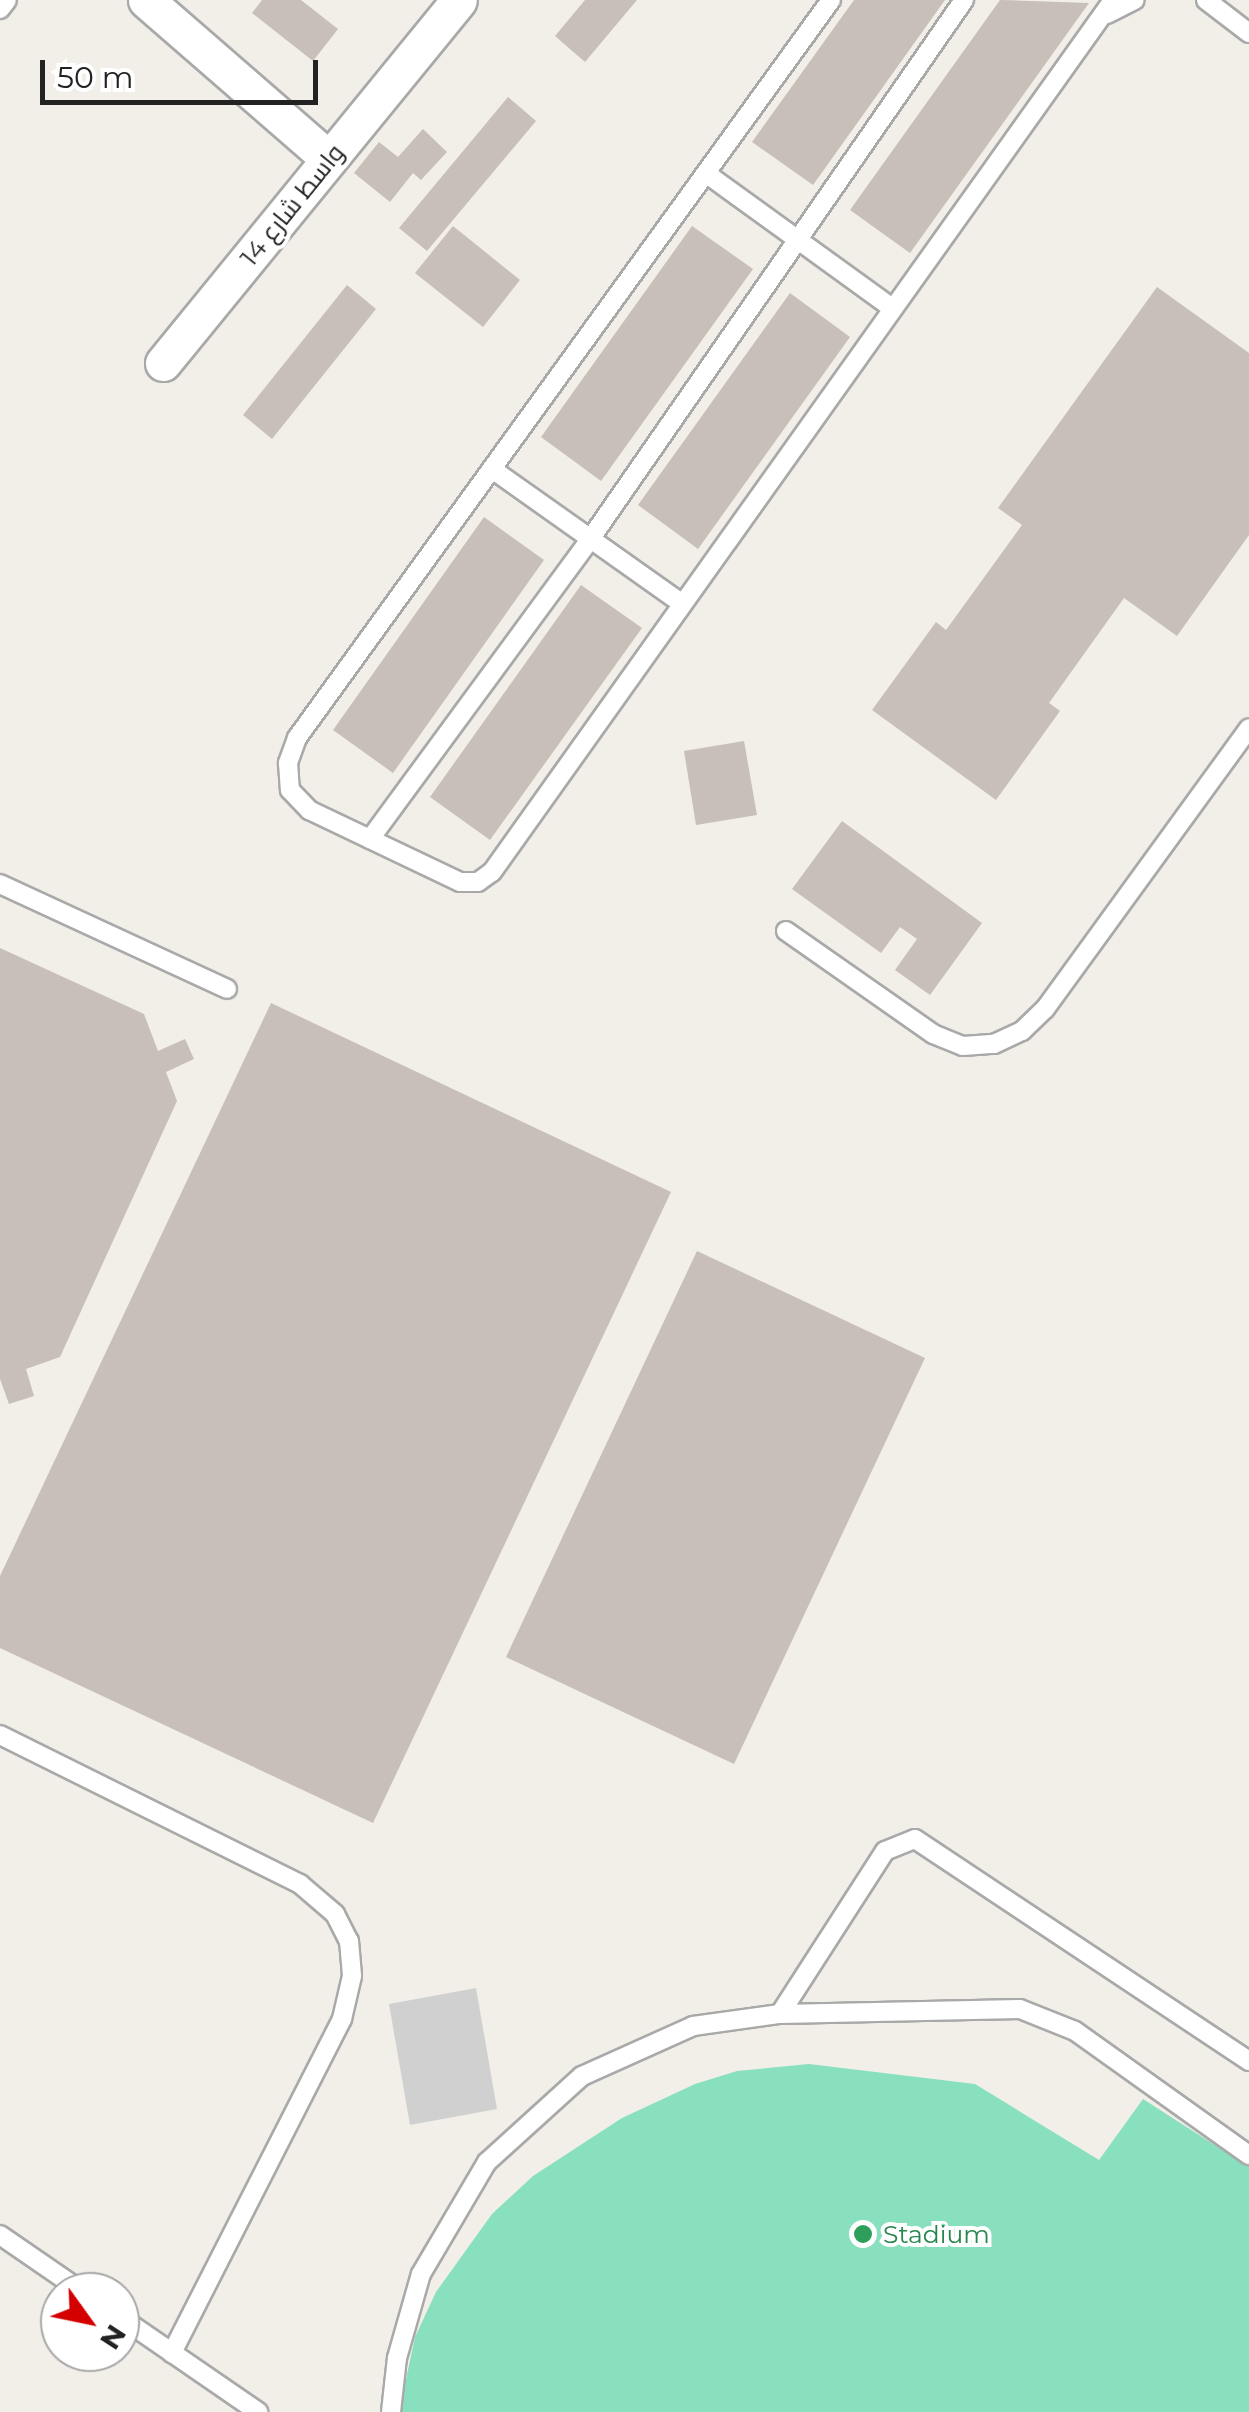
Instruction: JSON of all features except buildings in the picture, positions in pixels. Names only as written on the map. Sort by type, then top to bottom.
[{"type":"street","points":[[146,0],[330,159]]},
{"type":"street","name":"واسط شارع 14","points":[[164,363],[459,0]]},
{"type":"lane","points":[[0,9],[6,0]]},
{"type":"lane","points":[[831,0],[296,738],[288,763],[290,790],[309,810],[460,882],[478,882],[492,872],[1110,7],[1135,0]]},
{"type":"lane","points":[[370,839],[591,538],[964,0]]},
{"type":"lane","points":[[1206,0],[1249,32]]},
{"type":"lane","points":[[707,174],[892,307]]},
{"type":"lane","points":[[492,469],[681,603]]},
{"type":"lane","points":[[786,931],[934,1034],[963,1046],[1008,1038],[1044,1008],[1249,728]]},
{"type":"lane","points":[[0,884],[227,989]]},
{"type":"lane","points":[[0,1735],[300,1884],[335,1914],[349,1941],[352,1976],[342,2019],[172,2353]]},
{"type":"lane","points":[[780,2014],[884,1850],[916,1839],[1249,2061]]},
{"type":"lane","points":[[387,2408],[407,2316],[439,2234],[516,2130],[582,2076],[654,2039],[732,2018],[780,2014],[981,2006],[1040,2014],[1075,2031],[1249,2155]]},
{"type":"lane","points":[[0,2234],[54,2272]]},
{"type":"lane","points":[[140,2331],[258,2412]]},
{"type":"shaded area","points":[[476,1988],[497,2109],[410,2125],[389,2004]]},
{"type":"green space","name":"Stadium","points":[[809,2064],[975,2084],[1099,2160],[1143,2099],[1249,2167],[1249,2412],[399,2412],[415,2337],[436,2292],[492,2214],[533,2176],[622,2118],[695,2084],[737,2071]]},
{"type":"place","name":"Stadium","points":[[863,2234]]}]
